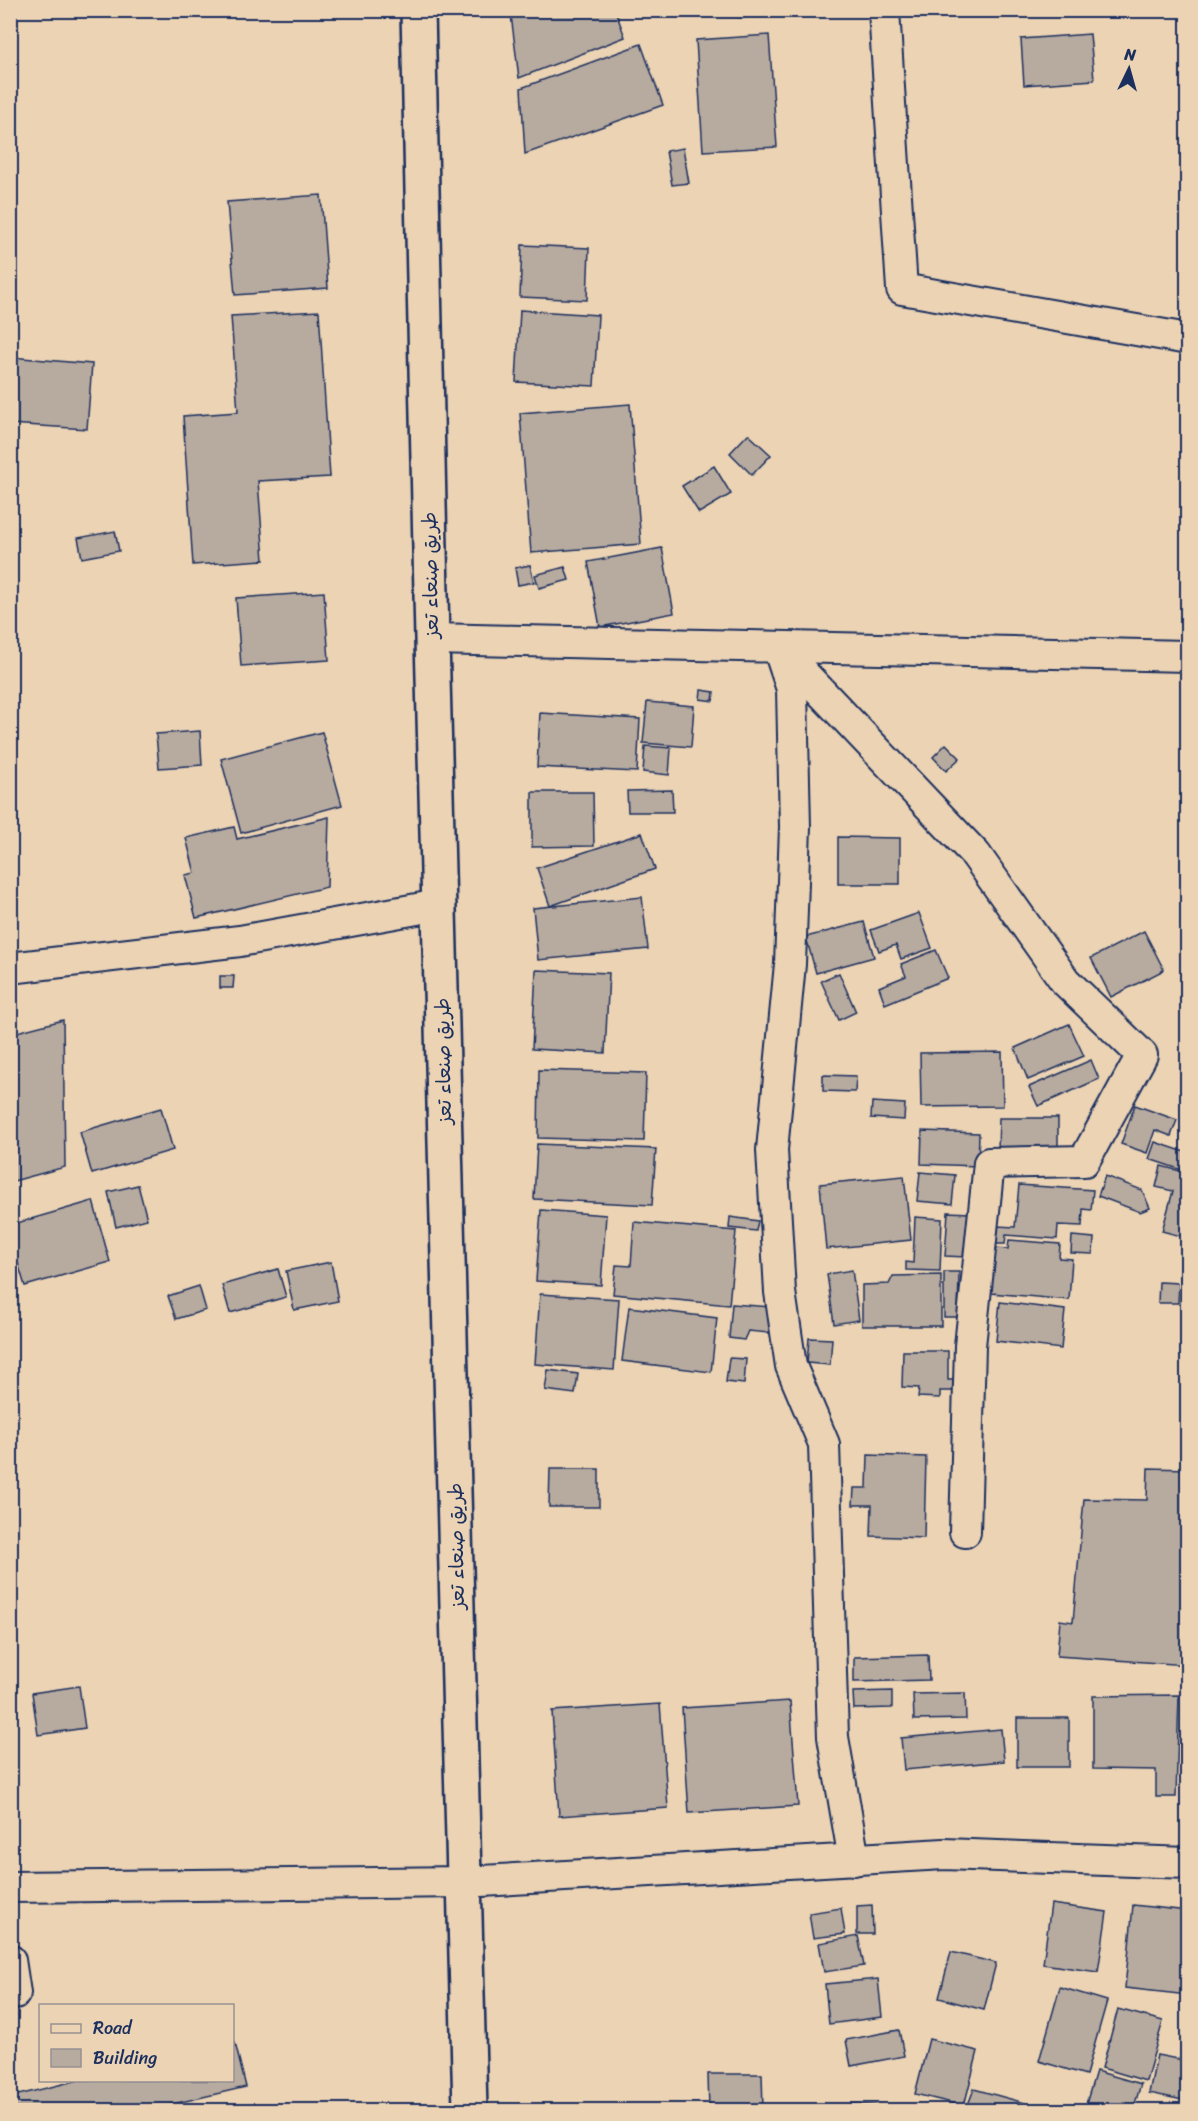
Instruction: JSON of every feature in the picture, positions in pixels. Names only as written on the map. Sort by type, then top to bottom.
[{"type":"highway","name":"طريق صنعاء تعز","points":[[418,10],[470,2110]]},
{"type":"street","points":[[884,10],[902,289],[1188,339]]},
{"type":"street","points":[[432,639],[1188,656]]},
{"type":"street","points":[[778,647],[976,855],[1065,981],[1142,1054],[1084,1161],[989,1163],[970,1346],[965,1532]]},
{"type":"street","points":[[778,647],[792,690],[795,827],[790,964],[772,1150],[780,1292],[791,1366],[824,1444],[833,1737],[854,1860]]},
{"type":"street","points":[[10,968],[240,941],[439,905]]},
{"type":"street","points":[[10,1887],[465,1882],[944,1854],[1188,1863]]},
{"type":"street","points":[[10,1960],[15,1993],[10,1994]]},
{"type":"building","points":[[523,10],[615,10],[625,37],[519,78],[511,15]]},
{"type":"building","points":[[725,10],[744,10],[744,18],[725,16]]},
{"type":"building","points":[[1090,34],[1094,80],[1024,85],[1021,39]]},
{"type":"building","points":[[769,35],[777,147],[703,151],[696,40]]},
{"type":"building","points":[[641,44],[663,105],[525,154],[521,88]]},
{"type":"building","points":[[683,148],[689,183],[672,185],[666,151]]},
{"type":"building","points":[[321,195],[328,288],[235,295],[227,202]]},
{"type":"building","points":[[522,245],[589,248],[587,300],[520,297]]},
{"type":"building","points":[[520,310],[598,315],[594,386],[516,382]]},
{"type":"building","points":[[319,311],[330,477],[258,481],[264,560],[193,565],[183,416],[238,412],[231,316]]},
{"type":"building","points":[[10,357],[92,364],[87,429],[10,424]]},
{"type":"building","points":[[630,404],[641,544],[531,553],[520,413]]},
{"type":"building","points":[[748,434],[771,455],[752,475],[730,453]]},
{"type":"building","points":[[714,466],[731,494],[699,513],[682,486]]},
{"type":"building","points":[[115,531],[119,551],[82,558],[78,538]]},
{"type":"building","points":[[662,548],[674,613],[600,627],[588,562]]},
{"type":"building","points":[[530,565],[534,582],[518,585],[515,568]]},
{"type":"building","points":[[565,567],[569,580],[539,588],[535,575]]},
{"type":"building","points":[[324,592],[329,660],[241,666],[236,598]]},
{"type":"building","points":[[701,690],[714,692],[713,701],[700,699]]},
{"type":"building","points":[[647,702],[694,706],[691,747],[643,743]]},
{"type":"building","points":[[540,713],[640,719],[637,772],[537,767]]},
{"type":"building","points":[[200,731],[202,765],[159,768],[156,734]]},
{"type":"building","points":[[322,732],[342,805],[241,833],[221,759]]},
{"type":"building","points":[[946,744],[960,758],[946,771],[933,757]]},
{"type":"building","points":[[645,746],[671,748],[669,775],[643,772]]},
{"type":"building","points":[[672,790],[673,812],[628,812],[627,791]]},
{"type":"building","points":[[532,792],[593,792],[594,846],[532,847]]},
{"type":"building","points":[[329,817],[327,887],[196,918],[185,875],[195,873],[186,838],[234,827],[237,839]]},
{"type":"building","points":[[642,833],[655,869],[550,906],[537,868]]},
{"type":"building","points":[[838,837],[900,838],[900,884],[838,884]]},
{"type":"building","points":[[642,897],[648,949],[538,960],[533,908]]},
{"type":"building","points":[[919,913],[932,948],[901,959],[896,945],[879,951],[871,930]]},
{"type":"building","points":[[864,922],[874,957],[816,973],[806,937]]},
{"type":"building","points":[[1144,931],[1164,970],[1111,997],[1091,958]]},
{"type":"building","points":[[936,950],[948,978],[885,1004],[879,987],[906,976],[901,964]]},
{"type":"building","points":[[536,970],[609,973],[605,1053],[532,1049]]},
{"type":"building","points":[[839,973],[856,1012],[839,1020],[821,981]]},
{"type":"building","points":[[220,976],[234,976],[233,988],[220,988]]},
{"type":"building","points":[[63,1020],[65,1167],[10,1182],[10,1054],[13,1033]]},
{"type":"building","points":[[1069,1024],[1084,1056],[1028,1080],[1015,1048]]},
{"type":"building","points":[[1002,1052],[1003,1106],[921,1107],[920,1053]]},
{"type":"building","points":[[1091,1060],[1099,1079],[1038,1106],[1029,1087]]},
{"type":"building","points":[[539,1070],[646,1073],[644,1141],[538,1138]]},
{"type":"building","points":[[823,1075],[856,1076],[855,1092],[823,1091]]},
{"type":"building","points":[[872,1102],[905,1104],[904,1120],[871,1118]]},
{"type":"building","points":[[1135,1105],[1177,1120],[1171,1136],[1155,1130],[1147,1153],[1121,1144]]},
{"type":"building","points":[[161,1108],[173,1150],[92,1174],[80,1132]]},
{"type":"building","points":[[999,1118],[1058,1118],[1058,1151],[998,1151]]},
{"type":"building","points":[[922,1131],[979,1133],[978,1166],[921,1164]]},
{"type":"building","points":[[1155,1142],[1188,1153],[1188,1172],[1149,1159]]},
{"type":"building","points":[[537,1144],[656,1149],[652,1205],[534,1199]]},
{"type":"building","points":[[1161,1166],[1188,1173],[1188,1238],[1162,1231],[1173,1191],[1156,1187]]},
{"type":"building","points":[[920,1172],[955,1175],[952,1204],[917,1201]]},
{"type":"building","points":[[904,1176],[911,1240],[826,1249],[820,1184]]},
{"type":"building","points":[[1105,1176],[1142,1190],[1150,1208],[1140,1212],[1098,1196]]},
{"type":"building","points":[[138,1185],[147,1219],[116,1227],[108,1192]]},
{"type":"building","points":[[1019,1185],[1093,1190],[1091,1210],[1083,1209],[1082,1226],[1058,1225],[1057,1239],[1006,1235],[1005,1244],[996,1244],[997,1226],[1015,1227]]},
{"type":"building","points":[[93,1201],[110,1262],[25,1286],[10,1237],[10,1225]]},
{"type":"building","points":[[541,1210],[606,1215],[601,1285],[536,1281]]},
{"type":"building","points":[[948,1212],[969,1213],[966,1257],[945,1256]]},
{"type":"building","points":[[730,1217],[758,1221],[756,1231],[729,1228]]},
{"type":"building","points":[[915,1217],[942,1219],[940,1271],[906,1270],[906,1262],[913,1263]]},
{"type":"building","points":[[634,1222],[736,1231],[729,1305],[613,1294],[616,1265],[631,1266]]},
{"type":"building","points":[[1072,1236],[1094,1238],[1093,1254],[1071,1253]]},
{"type":"building","points":[[1009,1240],[1060,1244],[1059,1258],[1072,1259],[1069,1300],[991,1293],[995,1248],[1008,1249]]},
{"type":"building","points":[[331,1262],[338,1301],[294,1310],[286,1271]]},
{"type":"building","points":[[278,1269],[286,1297],[230,1313],[222,1285]]},
{"type":"building","points":[[852,1270],[859,1320],[834,1324],[827,1274]]},
{"type":"building","points":[[944,1272],[959,1272],[958,1317],[944,1317]]},
{"type":"building","points":[[941,1275],[941,1326],[862,1326],[862,1285],[889,1284],[893,1276]]},
{"type":"building","points":[[1159,1282],[1179,1283],[1178,1303],[1158,1303]]},
{"type":"building","points":[[199,1286],[206,1310],[176,1319],[168,1296]]},
{"type":"building","points":[[540,1294],[619,1299],[614,1370],[535,1364]]},
{"type":"building","points":[[1000,1302],[1065,1310],[1061,1349],[996,1341]]},
{"type":"building","points":[[732,1304],[771,1307],[769,1333],[748,1331],[744,1340],[729,1338]]},
{"type":"building","points":[[629,1307],[717,1318],[711,1372],[622,1361]]},
{"type":"building","points":[[809,1338],[832,1339],[830,1365],[807,1363]]},
{"type":"building","points":[[903,1351],[948,1351],[948,1380],[953,1380],[953,1391],[940,1391],[940,1398],[918,1397],[919,1388],[902,1387]]},
{"type":"building","points":[[729,1358],[746,1359],[744,1384],[726,1382]]},
{"type":"building","points":[[548,1370],[578,1374],[575,1394],[545,1390]]},
{"type":"building","points":[[868,1455],[926,1457],[924,1538],[871,1536],[872,1505],[853,1505],[854,1488],[867,1488]]},
{"type":"building","points":[[1148,1468],[1188,1469],[1188,1665],[1057,1656],[1060,1620],[1073,1622],[1084,1499],[1147,1500]]},
{"type":"building","points":[[550,1469],[599,1469],[599,1507],[549,1507]]},
{"type":"building","points":[[928,1655],[929,1680],[854,1682],[854,1657]]},
{"type":"building","points":[[79,1686],[85,1728],[38,1735],[32,1693]]},
{"type":"building","points":[[892,1691],[892,1708],[854,1709],[853,1692]]},
{"type":"building","points":[[965,1693],[966,1719],[914,1720],[913,1694]]},
{"type":"building","points":[[1179,1695],[1176,1797],[1156,1797],[1156,1770],[1093,1769],[1093,1696]]},
{"type":"building","points":[[790,1701],[798,1806],[689,1813],[682,1708]]},
{"type":"building","points":[[660,1704],[668,1808],[559,1816],[552,1711]]},
{"type":"building","points":[[1017,1718],[1069,1718],[1069,1767],[1017,1767]]},
{"type":"building","points":[[1001,1729],[1004,1761],[904,1770],[901,1738]]},
{"type":"building","points":[[1051,1904],[1107,1912],[1098,1972],[1043,1964]]},
{"type":"building","points":[[872,1905],[873,1934],[857,1934],[857,1906]]},
{"type":"building","points":[[1133,1905],[1188,1911],[1188,1995],[1125,1988]]},
{"type":"building","points":[[841,1908],[845,1934],[813,1938],[809,1913]]},
{"type":"building","points":[[858,1936],[864,1966],[824,1972],[819,1943]]},
{"type":"building","points":[[951,1952],[996,1963],[984,2010],[939,1998]]},
{"type":"building","points":[[878,1979],[882,2017],[829,2024],[825,1984]]},
{"type":"building","points":[[1060,1987],[1107,2001],[1086,2075],[1039,2061]]},
{"type":"building","points":[[1118,2009],[1163,2021],[1146,2081],[1102,2068]]},
{"type":"building","points":[[899,2030],[904,2056],[851,2066],[846,2040]]},
{"type":"building","points":[[929,2039],[978,2051],[964,2106],[915,2094]]},
{"type":"building","points":[[234,2043],[246,2087],[147,2110],[10,2110],[10,2097],[71,2082],[234,2082]]},
{"type":"building","points":[[1157,2055],[1188,2061],[1188,2101],[1149,2093]]},
{"type":"building","points":[[1096,2071],[1141,2084],[1133,2110],[1109,2110],[1086,2104]]},
{"type":"building","points":[[708,2074],[762,2074],[763,2110],[709,2110]]},
{"type":"building","points":[[974,2089],[1025,2103],[1023,2110],[966,2110]]},
{"type":"building","points":[[853,2104],[949,2110],[853,2110]]}]
